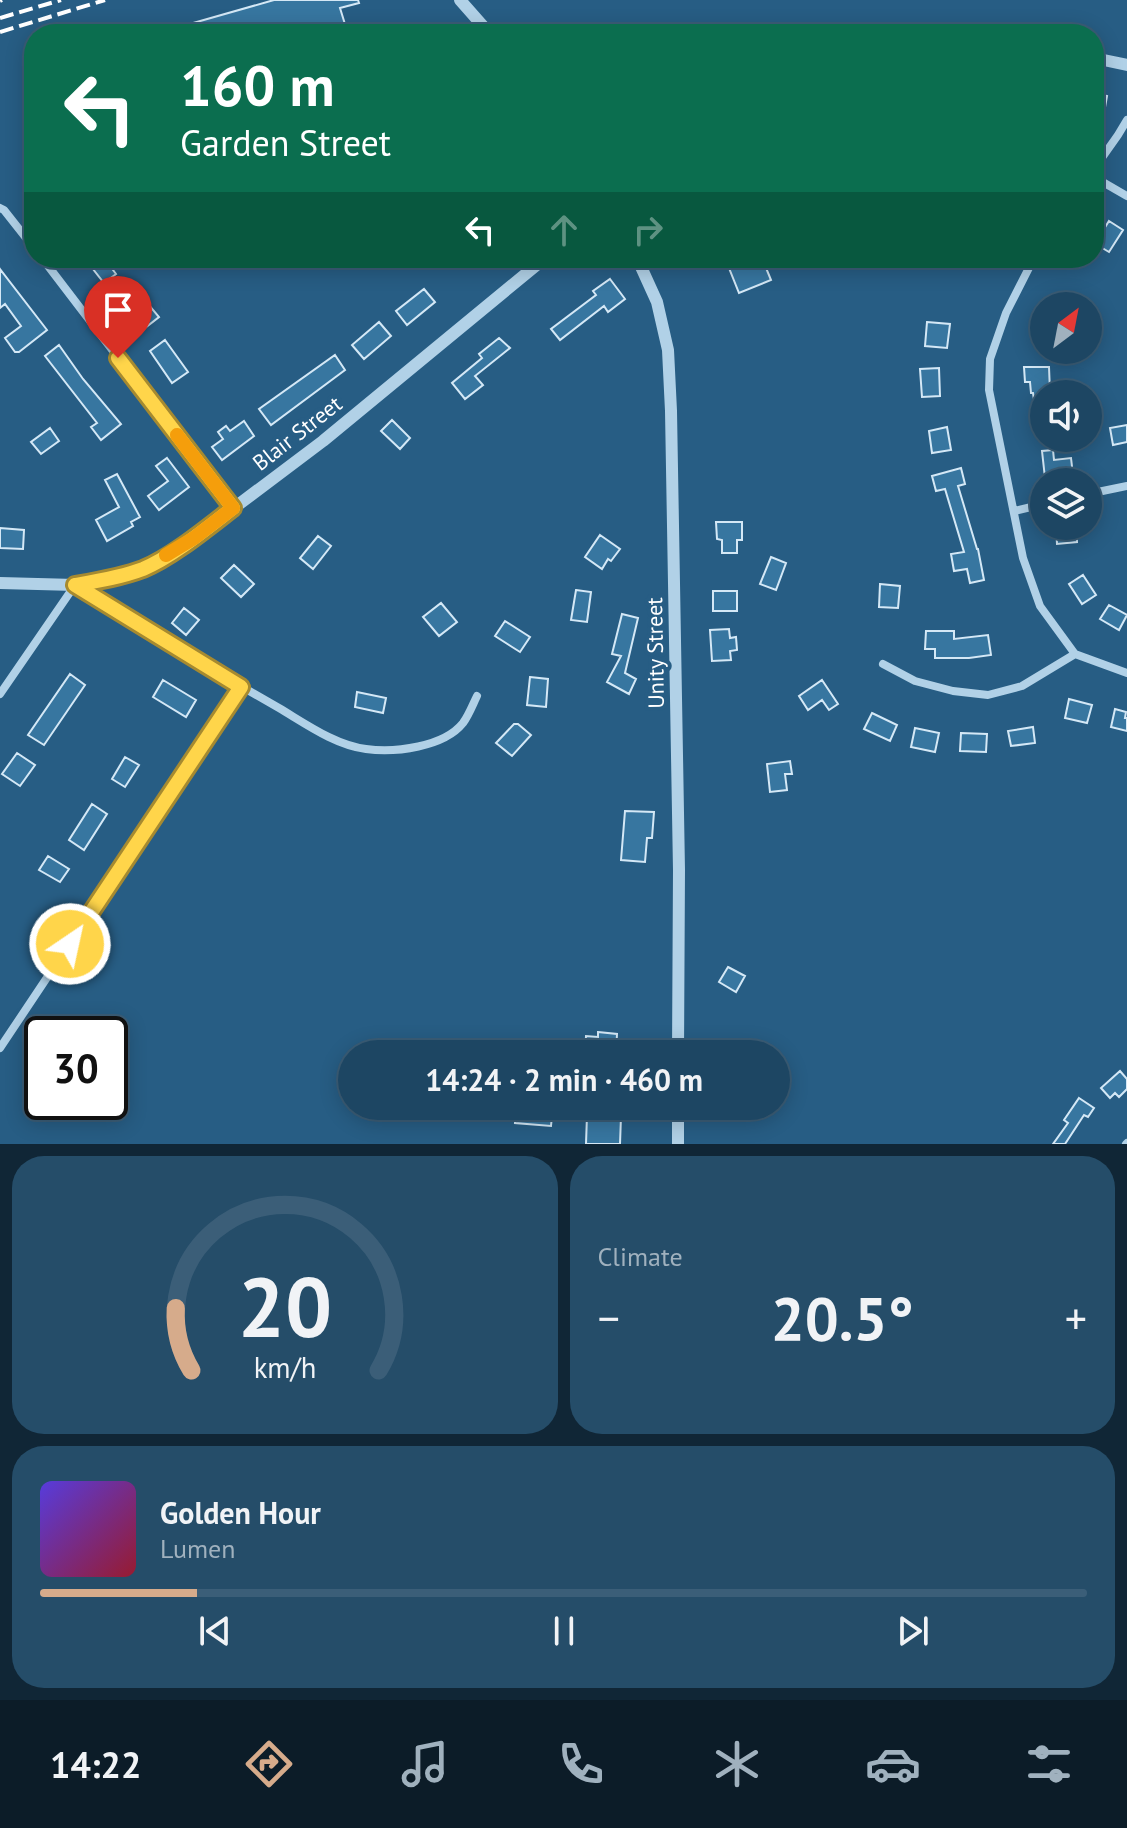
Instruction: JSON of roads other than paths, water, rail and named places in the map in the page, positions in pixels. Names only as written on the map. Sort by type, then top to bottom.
[{"type":"street","points":[[460,0],[481,24]]},
{"type":"street","points":[[1104,60],[1127,65]]},
{"type":"street","points":[[1104,154],[1127,120]]},
{"type":"street","points":[[1104,183],[1127,196]]},
{"type":"street","points":[[0,208],[24,235]]},
{"type":"street","points":[[50,268],[233,508]]},
{"type":"street","name":"Blair Street","points":[[0,583],[75,585],[126,575],[147,567],[194,538],[323,441],[533,268]]},
{"type":"street","name":"Unity Street","points":[[642,268],[657,302],[668,350],[671,411],[679,870],[678,1040]]},
{"type":"street","points":[[1029,268],[1006,313],[990,359],[989,390],[1023,558],[1040,606],[1075,654],[1127,673]]},
{"type":"street","points":[[1102,491],[1127,486]]},
{"type":"street","points":[[1014,511],[1030,507]]},
{"type":"street","points":[[0,694],[75,585],[241,687],[346,745],[378,750],[407,749],[441,739],[463,723],[477,696]]},
{"type":"street","points":[[883,664],[915,681],[953,691],[988,695],[1022,686],[1075,654]]},
{"type":"street","points":[[0,1048],[241,687]]},
{"type":"street","points":[[678,1120],[678,1144]]},
{"type":"railway","points":[[0,18],[61,0]]},
{"type":"railway","points":[[26,24],[105,0]]},
{"type":"railway","points":[[0,32],[24,25]]}]
